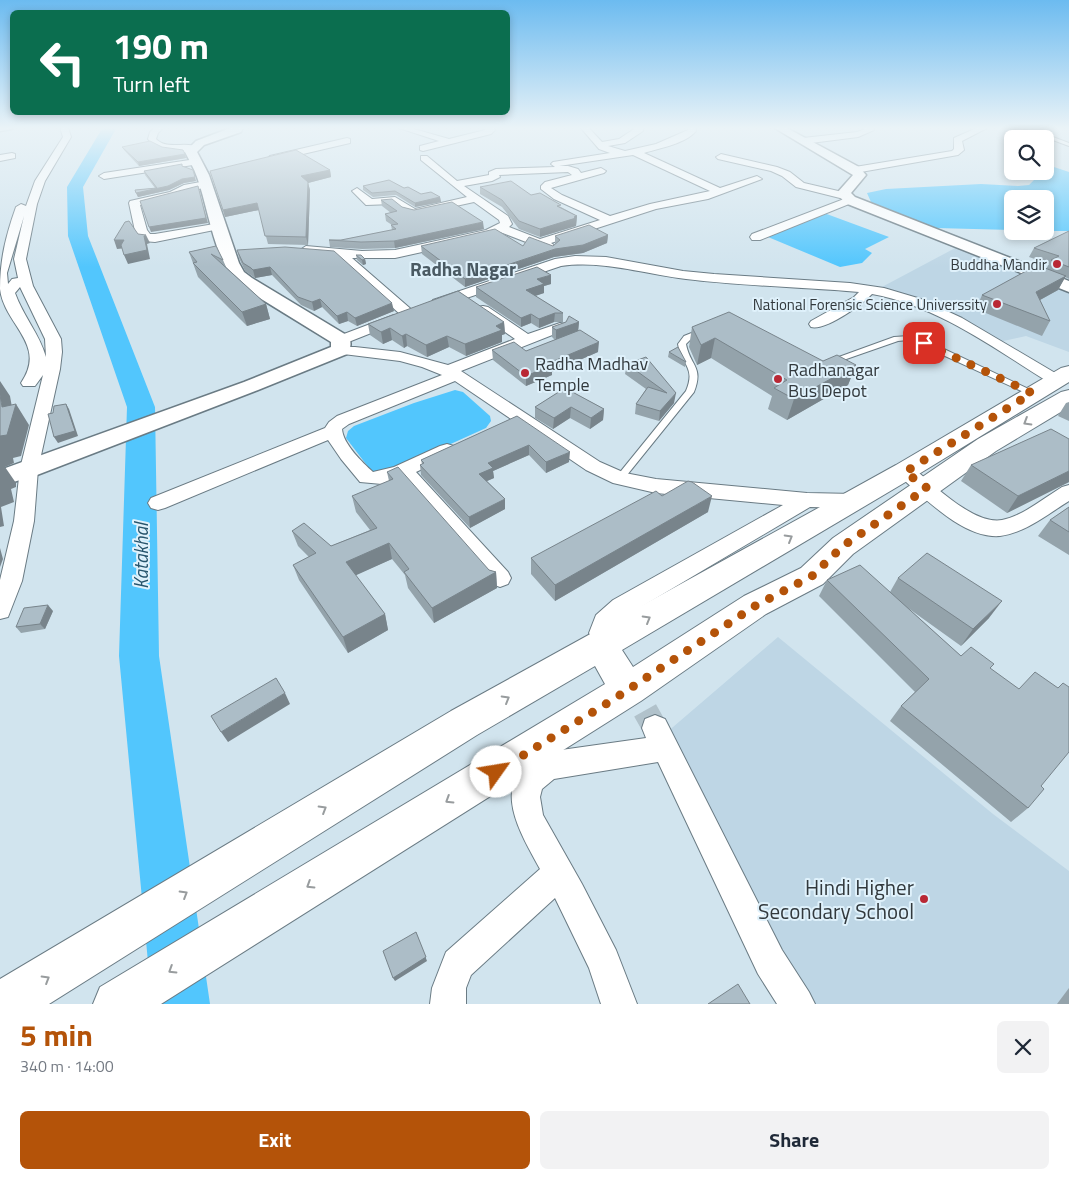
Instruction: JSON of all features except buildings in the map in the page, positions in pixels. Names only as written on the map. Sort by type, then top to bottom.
[{"type":"main road","points":[[4,1004],[601,639],[854,501],[916,480],[987,445],[1057,385]]},
{"type":"main road","points":[[117,1004],[611,700],[755,606],[812,576],[916,480]]},
{"type":"main road","points":[[601,639],[611,700]]},
{"type":"street","points":[[0,610],[11,581],[24,521],[29,470],[52,369],[54,352],[53,339],[26,286],[20,260],[32,204],[44,174]]},
{"type":"street","points":[[104,176],[130,174]]},
{"type":"street","points":[[198,174],[188,187],[173,194],[134,203],[141,231],[147,238],[155,238],[220,226]]},
{"type":"street","points":[[204,174],[220,226],[232,250],[231,263],[246,282],[341,345],[416,359],[452,373],[593,466],[620,478],[656,486],[807,500],[854,501]]},
{"type":"street","points":[[297,249],[362,255],[395,254],[490,232],[506,224],[504,218],[475,199],[445,174]]},
{"type":"street","points":[[455,184],[492,178],[495,177],[493,174]]},
{"type":"street","points":[[575,174],[578,177]]},
{"type":"street","points":[[590,174],[549,184],[546,186],[546,189],[558,197],[609,220]]},
{"type":"street","points":[[681,174],[720,192]]},
{"type":"street","points":[[786,174],[800,186],[849,198],[1069,287]]},
{"type":"street","points":[[849,198],[844,193],[860,175],[859,174]]},
{"type":"street","points":[[540,243],[654,206],[704,197],[757,179]]},
{"type":"street","points":[[357,191],[370,203],[395,200],[408,210],[415,212],[475,199]]},
{"type":"street","points":[[22,197],[19,215],[0,274],[0,282],[30,336],[37,354],[38,364],[29,383]]},
{"type":"street","points":[[756,237],[849,198]]},
{"type":"street","points":[[501,228],[579,258],[682,274],[738,280],[869,289],[895,295],[919,303],[952,319],[1057,385]]},
{"type":"street","points":[[338,252],[416,310]]},
{"type":"street","points":[[0,478],[29,470],[251,386],[416,310],[559,262],[579,258]]},
{"type":"street","points":[[4,291],[23,275]]},
{"type":"street","points":[[816,324],[859,300],[869,289]]},
{"type":"street","points":[[460,295],[526,340]]},
{"type":"street","points":[[466,442],[403,470],[377,479],[366,476],[335,439],[333,431],[335,425],[343,420],[560,327]]},
{"type":"street","points":[[500,425],[517,417]]},
{"type":"street","points":[[158,503],[333,431]]},
{"type":"street","points":[[403,470],[500,578]]},
{"type":"street","points":[[916,480],[958,515],[978,525],[999,528],[1020,520],[1069,492]]},
{"type":"street","points":[[601,639],[604,622],[621,607],[807,500]]},
{"type":"street","points":[[619,1004],[604,962],[529,819],[525,797],[530,781],[546,766],[660,738],[770,962],[797,1004]]},
{"type":"street","points":[[448,1004],[449,988],[458,964],[558,873]]},
{"type":"lane","points":[[620,478],[690,392],[696,380],[693,369],[682,349],[682,344],[687,338],[714,328]]},
{"type":"lane","points":[[822,362],[897,339],[909,338],[1057,385]]},
{"type":"shaded area","name":"National Forensic Science Universsity","points":[[959,246],[1069,290],[1069,352],[1026,336],[999,342],[880,288]]},
{"type":"shaded area","points":[[778,637],[993,814],[1069,871],[1069,1004],[807,1004],[666,733]]},
{"type":"water","points":[[1054,174],[1069,174],[1069,231],[1054,231],[1054,190],[1004,190],[1004,230],[936,228],[916,222],[871,202],[867,193],[886,189],[981,184],[1029,185],[1034,180],[1054,180]]},
{"type":"water","points":[[824,213],[889,237],[865,249],[872,253],[862,263],[840,267],[768,237]]},
{"type":"water","points":[[455,390],[463,392],[490,416],[491,421],[486,428],[391,471],[372,472],[346,438],[348,431],[354,426],[414,403]]},
{"type":"waterway","name":"Katakhal","points":[[83,174],[75,187],[78,236],[141,407],[139,656],[181,1004]]},
{"type":"tunnel","points":[[627,678],[655,728]]},
{"type":"place","name":"Buddha Mandir","points":[[1057,264]]},
{"type":"place","name":"National Forensic Science Universsity","points":[[997,304]]},
{"type":"place","name":"Radha Madhav Temple","points":[[525,373]]},
{"type":"place","name":"Radhanagar Bus Depot","points":[[778,379]]},
{"type":"place","name":"Hindi Higher Secondary School","points":[[924,899]]},
{"type":"district","name":"Radha Nagar","points":[[463,268]]},
{"type":"route","points":[[496,772],[614,699],[755,606],[812,576],[843,546],[927,488],[905,472],[1032,393],[924,343]]}]
